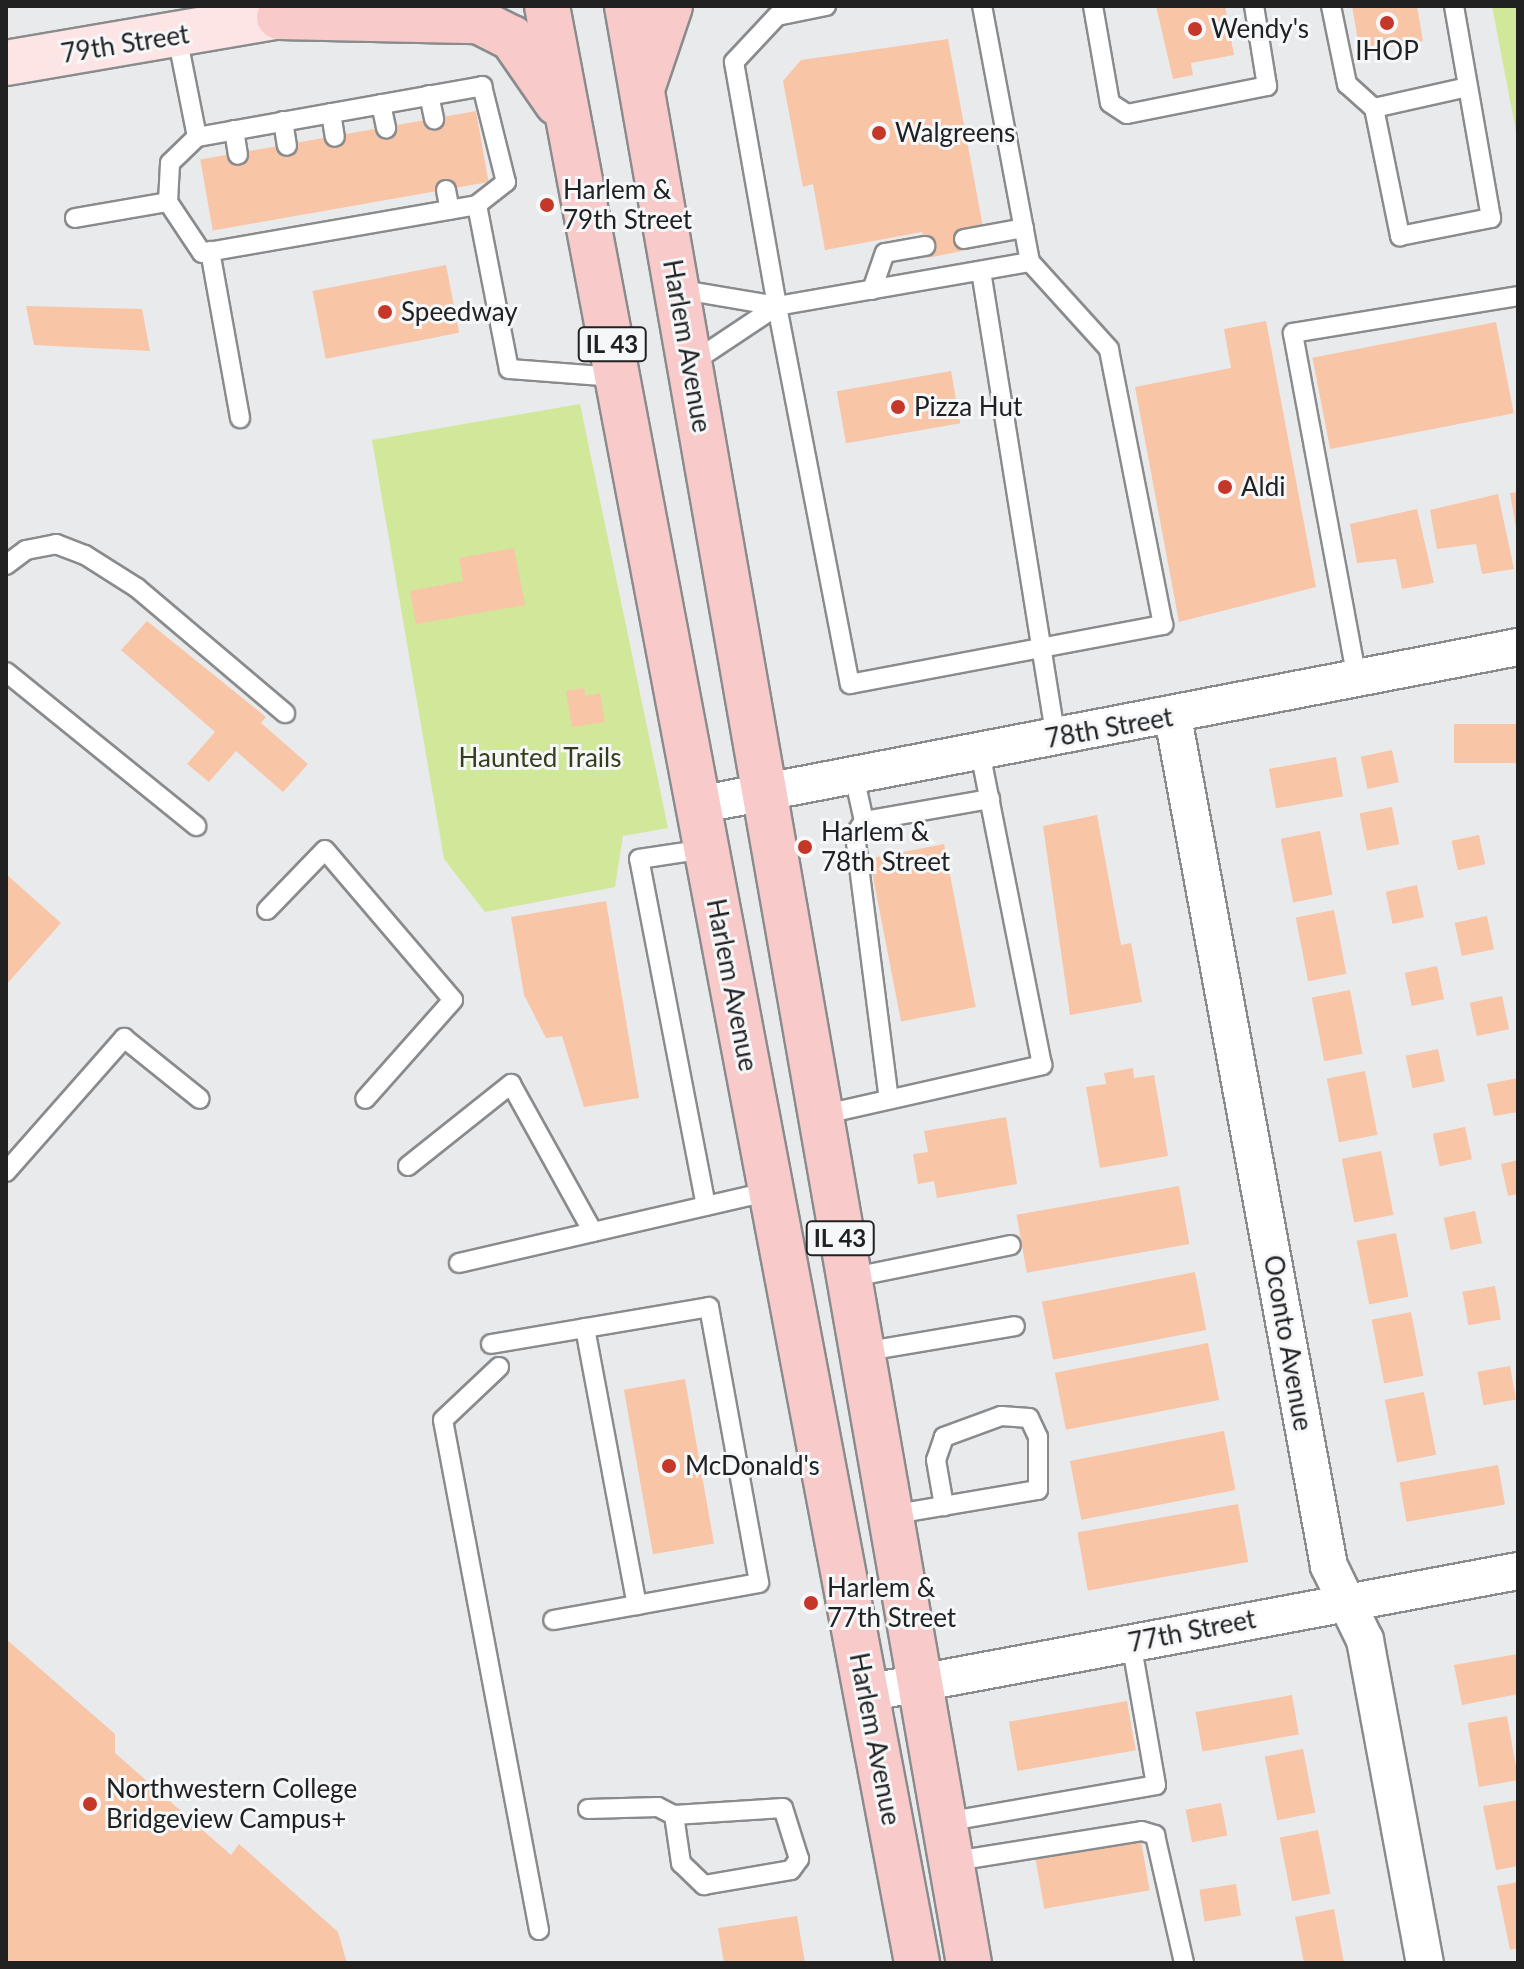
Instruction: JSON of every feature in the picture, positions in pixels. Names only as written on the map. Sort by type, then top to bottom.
[{"type":"main road","name":"79th Street","points":[[6,63],[339,6]]},
{"type":"main road","name":"Harlem Avenue","points":[[547,6],[917,1963]]},
{"type":"main road","name":"Harlem Avenue","points":[[627,6],[916,1683],[969,1963]]},
{"type":"main road","points":[[642,89],[670,6]]},
{"type":"main road","points":[[279,17],[419,15],[492,26],[524,52],[570,124]]},
{"type":"street","name":"78th Street","points":[[698,805],[1173,717],[1518,647]]},
{"type":"street","name":"Oconto Avenue","points":[[1173,717],[1329,1566],[1365,1640],[1425,1963]]},
{"type":"street","name":"77th Street","points":[[866,1693],[1518,1571]]},
{"type":"lane","points":[[826,6],[777,16],[734,62],[777,306],[850,684],[1163,625],[1109,349],[1030,262],[982,6]]},
{"type":"lane","points":[[1093,6],[1110,103],[1127,114],[1267,86],[1254,6]]},
{"type":"lane","points":[[1331,6],[1347,84],[1374,108],[1400,236],[1491,218],[1454,6]]},
{"type":"lane","points":[[177,36],[197,137]]},
{"type":"lane","points":[[482,86],[506,182],[477,205],[353,227],[301,226],[253,235],[202,253],[168,202],[170,163],[197,137],[234,130],[482,86]]},
{"type":"lane","points":[[1374,108],[1468,87]]},
{"type":"lane","points":[[429,95],[434,119]]},
{"type":"lane","points":[[381,104],[386,128]]},
{"type":"lane","points":[[331,113],[335,137]]},
{"type":"lane","points":[[283,121],[287,146]]},
{"type":"lane","points":[[234,130],[238,155]]},
{"type":"lane","points":[[446,190],[450,210]]},
{"type":"lane","points":[[397,199],[401,218]]},
{"type":"lane","points":[[75,218],[168,202]]},
{"type":"lane","points":[[477,205],[509,369],[618,377]]},
{"type":"lane","points":[[349,208],[353,227]]},
{"type":"lane","points":[[964,239],[1024,228]]},
{"type":"lane","points":[[872,290],[885,253],[925,246]]},
{"type":"lane","points":[[210,251],[240,418]]},
{"type":"lane","points":[[677,289],[777,306],[1030,262]]},
{"type":"lane","points":[[981,271],[1056,738]]},
{"type":"lane","points":[[1357,679],[1293,333],[1518,296]]},
{"type":"lane","points":[[690,364],[777,306]]},
{"type":"lane","points":[[6,565],[26,550],[56,544],[85,555],[137,588],[285,713]]},
{"type":"lane","points":[[6,672],[196,826]]},
{"type":"lane","points":[[818,1115],[1042,1065],[980,752]]},
{"type":"lane","points":[[854,776],[864,821],[855,835],[889,1099]]},
{"type":"lane","points":[[864,821],[990,799]]},
{"type":"lane","points":[[706,1206],[639,859],[707,849]]},
{"type":"lane","points":[[267,910],[325,850],[453,1000],[365,1099]]},
{"type":"lane","points":[[6,1172],[124,1038],[200,1099]]},
{"type":"lane","points":[[408,1166],[511,1084],[593,1232]]},
{"type":"lane","points":[[459,1263],[771,1191]]},
{"type":"lane","points":[[847,1278],[1011,1245]]},
{"type":"lane","points":[[491,1344],[709,1307],[759,1583],[553,1620]]},
{"type":"lane","points":[[859,1353],[1015,1326]]},
{"type":"lane","points":[[585,1328],[637,1605]]},
{"type":"lane","points":[[499,1367],[443,1420],[539,1930]]},
{"type":"lane","points":[[887,1515],[944,1506],[1038,1490],[1038,1437],[1029,1418],[1001,1416],[944,1437],[936,1460],[944,1506]]},
{"type":"lane","points":[[946,1842],[1156,1785],[1131,1642]]},
{"type":"lane","points":[[588,1809],[658,1807],[674,1815],[783,1808],[799,1859],[791,1870],[704,1885],[681,1863],[674,1815]]},
{"type":"lane","points":[[946,1842],[1142,1831],[1155,1835],[1184,1963]]},
{"type":"green space","points":[[1492,6],[1518,6],[1518,142]]},
{"type":"green space","name":"Haunted Trails","points":[[580,404],[668,828],[623,836],[615,887],[485,912],[444,859],[372,440]]},
{"type":"building","name":"Wendy's","points":[[1156,6],[1225,6],[1234,55],[1191,63],[1193,75],[1173,79]]},
{"type":"building","name":"IHOP","points":[[1352,6],[1417,6],[1423,41],[1360,52]]},
{"type":"building","name":"Walgreens","points":[[948,39],[983,227],[963,231],[967,250],[927,258],[922,232],[825,250],[813,184],[803,187],[783,81],[801,60]]},
{"type":"building","points":[[476,111],[489,182],[213,231],[200,160]]},
{"type":"building","name":"Speedway","points":[[446,265],[459,333],[326,359],[312,291]]},
{"type":"building","points":[[26,306],[142,309],[150,351],[34,345]]},
{"type":"building","name":"Aldi","points":[[1266,321],[1316,587],[1179,622],[1135,387],[1231,368],[1224,329]]},
{"type":"building","points":[[1496,322],[1514,413],[1330,449],[1312,358]]},
{"type":"building","name":"Pizza Hut","points":[[951,371],[960,423],[846,443],[837,391]]},
{"type":"building","points":[[1518,492],[1518,528],[1516,528],[1510,493]]},
{"type":"building","points":[[1498,494],[1514,569],[1482,574],[1476,544],[1437,549],[1430,510]]},
{"type":"building","points":[[1417,509],[1434,583],[1402,589],[1396,559],[1357,563],[1350,524]]},
{"type":"building","points":[[514,548],[525,605],[416,624],[410,591],[463,581],[459,558]]},
{"type":"building","points":[[147,621],[266,717],[261,723],[308,764],[283,792],[236,751],[209,782],[187,764],[215,732],[121,650]]},
{"type":"building","points":[[584,688],[585,696],[600,693],[605,722],[572,727],[566,691]]},
{"type":"building","points":[[1454,724],[1518,724],[1518,763],[1454,763]]},
{"type":"building","points":[[1392,750],[1399,782],[1368,789],[1361,757]]},
{"type":"building","points":[[1336,757],[1343,796],[1276,808],[1269,769]]},
{"type":"building","points":[[1392,807],[1399,844],[1367,851],[1360,813]]},
{"type":"building","points":[[1097,815],[1121,945],[1131,943],[1142,1002],[1070,1015],[1043,826]]},
{"type":"building","points":[[1320,831],[1332,895],[1293,902],[1281,839]]},
{"type":"building","points":[[1479,835],[1485,864],[1458,870],[1452,841]]},
{"type":"building","points":[[944,844],[976,1007],[901,1021],[869,859]]},
{"type":"building","points":[[6,874],[61,923],[6,985]]},
{"type":"building","points":[[1417,885],[1424,917],[1393,924],[1386,892]]},
{"type":"building","points":[[606,901],[639,1098],[584,1107],[562,1036],[546,1038],[524,995],[511,917]]},
{"type":"building","points":[[1334,910],[1346,974],[1308,981],[1296,917]]},
{"type":"building","points":[[1487,916],[1494,949],[1462,956],[1455,923]]},
{"type":"building","points":[[1437,966],[1444,999],[1412,1006],[1405,973]]},
{"type":"building","points":[[1350,990],[1362,1054],[1324,1061],[1312,997]]},
{"type":"building","points":[[1502,996],[1509,1029],[1477,1036],[1470,1003]]},
{"type":"building","points":[[1438,1049],[1445,1081],[1413,1088],[1406,1056]]},
{"type":"building","points":[[1133,1068],[1134,1078],[1154,1075],[1168,1156],[1100,1168],[1086,1087],[1106,1084],[1104,1073]]},
{"type":"building","points":[[1365,1071],[1377,1135],[1339,1142],[1327,1078]]},
{"type":"building","points":[[1518,1078],[1518,1112],[1494,1116],[1487,1084]]},
{"type":"building","points":[[1006,1117],[1017,1184],[937,1198],[934,1181],[918,1184],[913,1154],[928,1152],[924,1131]]},
{"type":"building","points":[[1465,1127],[1472,1159],[1440,1166],[1433,1134]]},
{"type":"building","points":[[1381,1151],[1393,1215],[1354,1222],[1342,1159]]},
{"type":"building","points":[[1518,1160],[1518,1194],[1508,1196],[1501,1164]]},
{"type":"building","points":[[1179,1186],[1189,1244],[1027,1273],[1017,1215]]},
{"type":"building","points":[[1475,1211],[1482,1243],[1451,1250],[1444,1218]]},
{"type":"building","points":[[1396,1233],[1408,1297],[1369,1304],[1357,1241]]},
{"type":"building","points":[[1195,1272],[1206,1330],[1053,1360],[1042,1302]]},
{"type":"building","points":[[1495,1286],[1501,1319],[1468,1325],[1463,1292]]},
{"type":"building","points":[[1411,1312],[1423,1376],[1384,1383],[1372,1320]]},
{"type":"building","points":[[1208,1343],[1219,1400],[1066,1430],[1055,1373]]},
{"type":"building","points":[[1510,1366],[1516,1399],[1483,1405],[1478,1372]]},
{"type":"building","name":"McDonald's","points":[[685,1379],[714,1543],[653,1554],[624,1390]]},
{"type":"building","points":[[1424,1392],[1436,1455],[1397,1462],[1385,1400]]},
{"type":"building","points":[[1224,1431],[1235,1490],[1081,1520],[1070,1461]]},
{"type":"building","points":[[1498,1465],[1505,1504],[1406,1522],[1400,1482]]},
{"type":"building","points":[[1238,1504],[1248,1562],[1088,1590],[1077,1532]]},
{"type":"building","name":"Northwestern College Bridgeview Campus+","points":[[6,1639],[115,1734],[115,1753],[231,1855],[239,1844],[338,1932],[347,1963],[6,1963]]},
{"type":"building","points":[[1518,1654],[1518,1694],[1462,1705],[1454,1665]]},
{"type":"building","points":[[1292,1695],[1299,1734],[1202,1751],[1195,1712]]},
{"type":"building","points":[[1127,1701],[1136,1750],[1018,1771],[1009,1722]]},
{"type":"building","points":[[1507,1716],[1518,1780],[1479,1787],[1468,1723]]},
{"type":"building","points":[[1303,1749],[1315,1813],[1277,1820],[1265,1756]]},
{"type":"building","points":[[1518,1800],[1518,1866],[1496,1870],[1483,1806]]},
{"type":"building","points":[[1221,1803],[1227,1835],[1192,1842],[1186,1810]]},
{"type":"building","points":[[1318,1830],[1330,1894],[1292,1901],[1280,1837]]},
{"type":"building","points":[[1141,1841],[1150,1890],[1044,1909],[1036,1860]]},
{"type":"building","points":[[1518,1882],[1518,1948],[1510,1950],[1497,1886]]},
{"type":"building","points":[[1236,1884],[1241,1916],[1204,1921],[1199,1890]]},
{"type":"building","points":[[1334,1909],[1344,1963],[1304,1963],[1295,1917]]},
{"type":"building","points":[[797,1916],[805,1963],[724,1963],[718,1928]]},
{"type":"place","name":"IHOP","points":[[1387,23]]},
{"type":"place","name":"Wendy's","points":[[1195,29]]},
{"type":"place","name":"Walgreens","points":[[879,133]]},
{"type":"place","name":"Harlem & 79th Street","points":[[547,205]]},
{"type":"place","name":"Speedway","points":[[385,312]]},
{"type":"place","name":"Pizza Hut","points":[[898,407]]},
{"type":"place","name":"Aldi","points":[[1225,487]]},
{"type":"place","name":"Harlem & 78th Street","points":[[805,847]]},
{"type":"place","name":"McDonald's","points":[[669,1466]]},
{"type":"place","name":"Harlem & 77th Street","points":[[811,1603]]},
{"type":"place","name":"Northwestern College Bridgeview Campus+","points":[[90,1804]]}]
